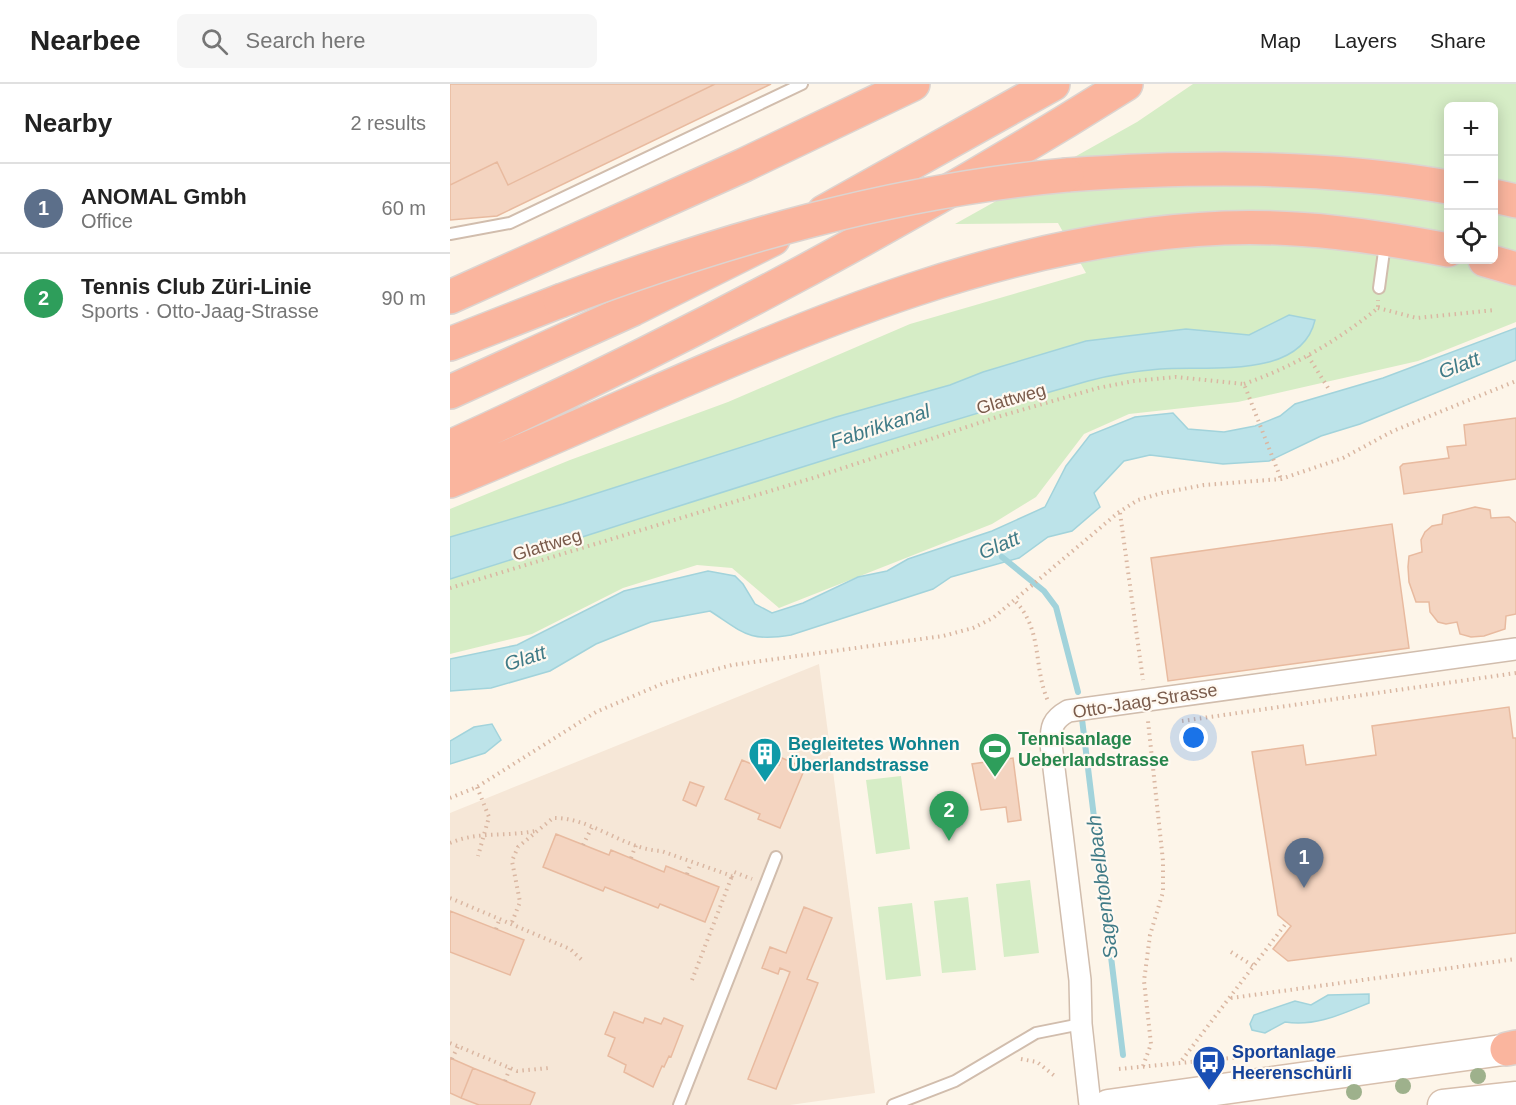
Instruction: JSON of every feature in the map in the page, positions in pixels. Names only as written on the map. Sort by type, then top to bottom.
[{"type":"highway","points":[[450,297],[744,165],[913,84]]},
{"type":"highway","points":[[450,392],[613,319],[758,247],[916,163],[1053,84]]},
{"type":"highway","points":[[450,447],[606,373],[807,270],[954,188],[1126,84]]},
{"type":"highway","points":[[459,342],[560,301],[698,252],[825,215],[935,191],[1067,175],[1157,170],[1267,169],[1382,177],[1444,186]]},
{"type":"highway","points":[[1498,197],[1516,201]]},
{"type":"highway","points":[[450,481],[843,313],[950,276],[1003,262],[1113,239],[1225,228],[1326,231],[1386,237],[1444,249]]},
{"type":"highway","points":[[1498,264],[1516,269]]},
{"type":"main road","points":[[1108,1105],[1513,1048]]},
{"type":"main road","points":[[1443,1105],[1516,1097]]},
{"type":"street","name":"Otto-Jaag-Strasse","points":[[1090,1105],[1081,1024],[1080,980],[1051,744],[1051,727],[1057,718],[1068,711],[1145,699],[1516,649]]},
{"type":"lane","points":[[450,234],[510,223],[802,84]]},
{"type":"lane","points":[[1379,288],[1386,237]]},
{"type":"lane","points":[[679,1105],[776,856]]},
{"type":"lane","points":[[893,1105],[956,1081],[1036,1033],[1081,1024]]},
{"type":"path","points":[[1281,479],[1244,384],[1273,374],[1350,331],[1378,308],[1379,288]]},
{"type":"path","points":[[1378,308],[1417,318],[1495,310]]},
{"type":"path","points":[[1308,356],[1330,391]]},
{"type":"path","name":"Glattweg","points":[[450,588],[805,481],[997,417],[1098,388],[1134,381],[1176,377],[1244,384]]},
{"type":"path","points":[[450,798],[477,787],[596,712],[664,683],[732,665],[943,636],[972,628],[993,618],[1016,602],[1119,512],[1138,500],[1204,485],[1281,479],[1343,458],[1393,431],[1516,381]]},
{"type":"path","points":[[1119,512],[1154,766],[1163,892],[1150,935],[1144,981],[1151,1044],[1143,1066]]},
{"type":"path","points":[[1016,602],[1028,614],[1037,641],[1045,696],[1057,718]]},
{"type":"path","points":[[1182,721],[1516,673]]},
{"type":"path","points":[[477,787],[489,817],[478,856]]},
{"type":"path","points":[[512,922],[520,902],[512,861],[518,847],[553,818],[592,826],[636,845],[691,863],[696,862],[732,876]]},
{"type":"path","points":[[583,845],[592,826]]},
{"type":"path","points":[[450,843],[469,836],[485,834],[514,836],[536,830]]},
{"type":"path","points":[[631,858],[636,845]]},
{"type":"path","points":[[687,874],[691,863]]},
{"type":"path","points":[[692,980],[734,872],[765,884]]},
{"type":"path","points":[[450,898],[512,922],[514,927],[570,949],[582,960]]},
{"type":"path","points":[[496,929],[500,918]]},
{"type":"path","points":[[1181,1061],[1198,1035],[1231,998],[1287,922]]},
{"type":"path","points":[[1231,952],[1255,967]]},
{"type":"path","points":[[1231,998],[1516,959]]},
{"type":"path","points":[[450,1043],[517,1071],[549,1068]]},
{"type":"path","points":[[452,1059],[458,1046]]},
{"type":"path","points":[[992,1058],[1037,1062],[1056,1077]]},
{"type":"path","points":[[1192,1060],[1192,1071]]},
{"type":"path","points":[[505,1081],[510,1068]]},
{"type":"shaded area","points":[[819,664],[875,1093],[790,1105],[450,1105],[450,813]]},
{"type":"green space","points":[[1193,84],[1516,84],[1516,322],[1418,361],[1238,402],[1129,414],[1084,434],[1036,497],[992,524],[779,608],[732,568],[697,565],[623,588],[532,634],[450,654],[450,509],[570,460],[728,402],[910,324],[1086,273],[1058,223],[955,224],[1137,122]]},
{"type":"green space","points":[[901,776],[910,849],[876,854],[866,780]]},
{"type":"green space","points":[[1030,880],[1039,953],[1004,957],[996,884]]},
{"type":"green space","points":[[968,897],[976,970],[942,973],[934,901]]},
{"type":"green space","points":[[912,903],[921,976],[886,980],[878,907]]},
{"type":"water","name":"Fabrikkanal","points":[[1289,315],[1315,320],[1306,339],[1291,353],[1272,361],[1225,368],[1151,370],[1088,381],[848,453],[450,579],[450,537],[563,504],[836,417],[950,385],[983,372],[1086,341],[1186,329],[1249,335]]},
{"type":"water","name":"Glatt","points":[[1516,328],[1516,360],[1360,424],[1321,436],[1269,461],[1223,464],[1150,455],[1124,461],[1094,493],[1100,507],[1072,531],[1048,537],[1019,558],[951,577],[933,589],[791,635],[777,637],[747,634],[710,611],[651,622],[596,644],[550,671],[491,688],[450,691],[450,659],[517,645],[624,591],[708,571],[735,576],[743,584],[755,604],[772,613],[803,603],[858,577],[887,571],[908,559],[992,531],[1045,507],[1066,466],[1090,435],[1135,417],[1173,413],[1188,429],[1224,432],[1255,426],[1280,416],[1295,404],[1383,378]]},
{"type":"water","points":[[492,724],[501,740],[485,753],[450,764],[450,741],[474,727]]},
{"type":"water","points":[[1369,994],[1369,1003],[1318,1021],[1285,1022],[1265,1033],[1252,1030],[1250,1024],[1254,1015],[1295,1001],[1311,1005],[1328,995]]},
{"type":"building","points":[[450,84],[715,84],[508,185],[497,162],[450,185]]},
{"type":"building","points":[[715,84],[771,84],[497,216],[450,220],[450,185],[497,162],[508,185]]},
{"type":"building","points":[[1516,418],[1516,479],[1404,494],[1400,467],[1403,464],[1449,458],[1447,447],[1466,445],[1464,425]]},
{"type":"building","points":[[1475,507],[1490,510],[1491,518],[1509,517],[1516,523],[1516,614],[1506,616],[1505,629],[1484,636],[1471,637],[1460,634],[1457,622],[1446,624],[1438,622],[1430,612],[1429,602],[1416,602],[1409,582],[1408,567],[1409,556],[1422,552],[1421,540],[1425,532],[1432,526],[1442,524],[1443,515]]},
{"type":"building","points":[[1392,524],[1409,648],[1168,681],[1151,558]]},
{"type":"building","points":[[1509,707],[1513,738],[1516,738],[1516,933],[1288,961],[1273,949],[1291,926],[1278,915],[1252,752],[1303,745],[1306,765],[1376,755],[1372,726]]},
{"type":"building","name":"Begleitetes Wohnen Überlandstrasse","points":[[782,758],[805,768],[780,828],[758,819],[760,814],[725,799],[742,760],[761,768],[765,759],[779,765]]},
{"type":"building","name":"Tennisanlage Ueberlandstrasse","points":[[1013,758],[1021,820],[1008,822],[1006,807],[981,810],[972,764]]},
{"type":"building","points":[[690,782],[704,787],[696,806],[683,800]]},
{"type":"building","points":[[556,834],[609,855],[611,850],[664,872],[666,866],[719,887],[705,922],[660,904],[658,908],[605,887],[603,891],[543,867]]},
{"type":"building","points":[[804,907],[832,918],[807,979],[818,983],[776,1089],[748,1079],[790,972],[780,968],[778,974],[762,968],[770,947],[786,953]]},
{"type":"building","points":[[450,911],[524,940],[510,975],[450,952]]},
{"type":"building","points":[[614,1012],[643,1023],[645,1018],[661,1024],[664,1018],[683,1026],[671,1057],[669,1056],[664,1067],[662,1066],[653,1087],[624,1072],[626,1065],[608,1056],[615,1038],[605,1034]]},
{"type":"building","points":[[450,1058],[473,1068],[461,1098],[450,1093]]},
{"type":"building","points":[[473,1068],[535,1093],[530,1105],[479,1105],[461,1098]]},
{"type":"waterway","name":"Sagentobelbach","points":[[1002,557],[1044,591],[1056,607],[1078,692]]},
{"type":"waterway","name":"Sagentobelbach","points":[[1082,719],[1123,1055]]},
{"type":"place","name":"Tennisanlage Ueberlandstrasse","points":[[995,778]]},
{"type":"place","name":"Begleitetes Wohnen Überlandstrasse","points":[[765,783]]},
{"type":"place","name":"Tennis Club Züri-Linie","points":[[949,841]]},
{"type":"place","name":"ANOMAL Gmbh","points":[[1304,888]]},
{"type":"place","name":"Sportanlage Heerenschürli","points":[[1209,1091]]}]
